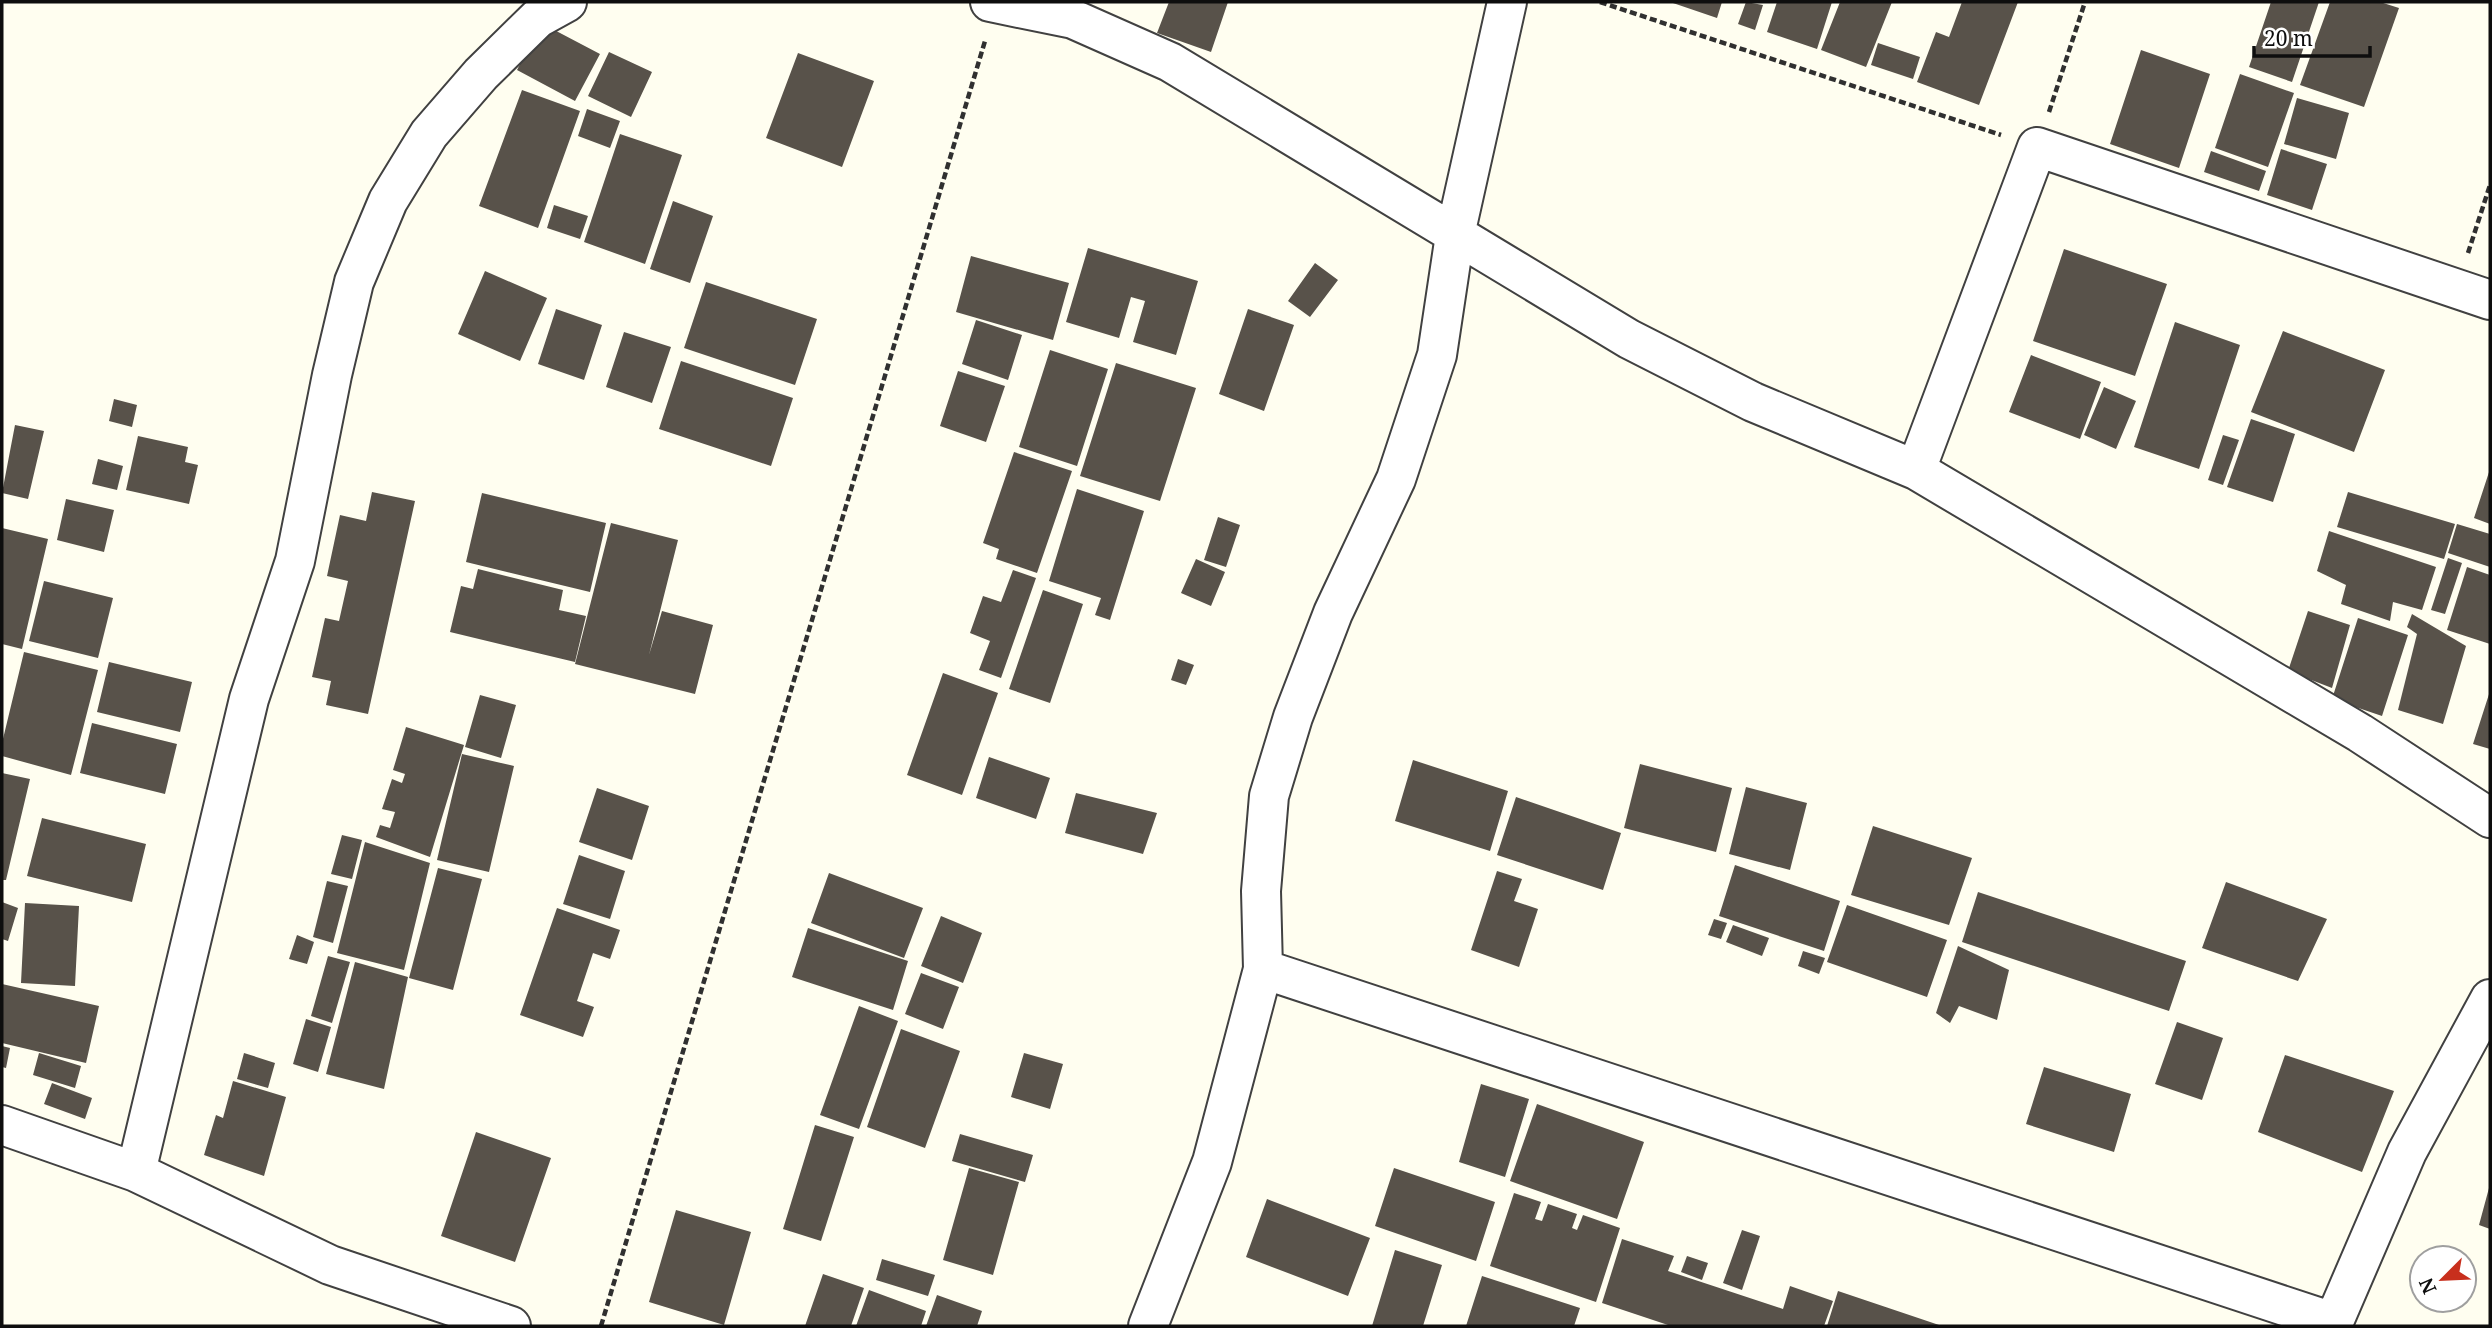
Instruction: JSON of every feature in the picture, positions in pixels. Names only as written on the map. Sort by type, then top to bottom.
[{"type":"street","points":[[136,1172],[249,699],[295,561],[332,375],[354,282],[388,201],[429,134],[481,75],[538,18],[567,2]]},
{"type":"street","points":[[995,2],[1073,19],[1170,62],[1642,345],[1753,402],[1916,470],[2360,733],[2490,818]]},
{"type":"street","points":[[1148,1326],[1212,1162],[1263,969],[1261,891],[1269,796],[1293,717],[1328,624],[1396,479],[1437,355],[1455,235],[1507,2]]},
{"type":"street","points":[[1916,470],[2037,147],[2474,294]]},
{"type":"street","points":[[1263,969],[2333,1324],[2407,1152],[2490,999]]},
{"type":"street","points":[[2,1125],[136,1172],[330,1265],[511,1326]]},
{"type":"path","points":[[601,1326],[995,2]]},
{"type":"path","points":[[1600,2],[2037,147],[2085,2]]},
{"type":"path","points":[[2474,294],[2490,185]]},
{"type":"building","points":[[1169,2],[1228,2],[1211,52],[1157,33]]},
{"type":"building","points":[[1670,2],[1722,2],[1717,18]]},
{"type":"building","points":[[1746,2],[1763,5],[1755,30],[1738,24]]},
{"type":"building","points":[[1777,2],[1832,2],[1817,49],[1767,32]]},
{"type":"building","points":[[1840,2],[1892,2],[1866,67],[1821,50]]},
{"type":"building","points":[[1962,2],[2018,2],[1979,105],[1917,82],[1936,32],[1949,37]]},
{"type":"building","points":[[2271,2],[2319,2],[2292,82],[2249,67]]},
{"type":"building","points":[[2330,2],[2380,2],[2399,8],[2364,107],[2300,85]]},
{"type":"building","points":[[541,23],[600,54],[575,101],[517,70]]},
{"type":"building","points":[[1878,43],[1920,57],[1913,79],[1871,65]]},
{"type":"building","points":[[2141,50],[2210,74],[2179,168],[2110,144]]},
{"type":"building","points":[[609,52],[652,72],[631,117],[588,96]]},
{"type":"building","points":[[798,53],[874,81],[842,167],[766,138]]},
{"type":"building","points":[[2240,74],[2294,93],[2268,167],[2215,148]]},
{"type":"building","points":[[522,90],[580,111],[538,228],[479,206]]},
{"type":"building","points":[[2297,98],[2349,113],[2336,159],[2284,144]]},
{"type":"building","points":[[587,109],[620,121],[610,148],[578,136]]},
{"type":"building","points":[[620,134],[682,155],[645,264],[584,242]]},
{"type":"building","points":[[2281,149],[2327,164],[2312,210],[2267,195]]},
{"type":"building","points":[[2211,151],[2266,171],[2259,191],[2204,172]]},
{"type":"building","points":[[673,201],[713,216],[690,283],[650,269]]},
{"type":"building","points":[[554,205],[588,216],[580,239],[547,228]]},
{"type":"building","points":[[1088,248],[1198,281],[1176,355],[1133,342],[1145,301],[1131,297],[1119,338],[1066,322]]},
{"type":"building","points":[[2064,249],[2167,284],[2135,376],[2033,341]]},
{"type":"building","points":[[971,256],[1069,283],[1053,340],[956,312]]},
{"type":"building","points":[[1315,263],[1338,280],[1310,317],[1288,301]]},
{"type":"building","points":[[485,271],[547,298],[520,361],[458,334]]},
{"type":"building","points":[[706,282],[817,319],[795,385],[684,348]]},
{"type":"building","points":[[556,309],[602,325],[584,380],[538,364]]},
{"type":"building","points":[[1248,309],[1294,325],[1264,411],[1219,394]]},
{"type":"building","points":[[976,320],[1022,335],[1008,380],[962,364]]},
{"type":"building","points":[[2175,322],[2240,345],[2199,469],[2134,447]]},
{"type":"building","points":[[2283,331],[2385,370],[2354,452],[2251,412]]},
{"type":"building","points":[[624,332],[671,347],[652,403],[606,387]]},
{"type":"building","points":[[1050,350],[1108,369],[1077,466],[1019,447]]},
{"type":"building","points":[[2031,355],[2101,382],[2080,439],[2009,412]]},
{"type":"building","points":[[681,361],[793,398],[771,466],[659,429]]},
{"type":"building","points":[[1116,363],[1196,388],[1160,501],[1080,476]]},
{"type":"building","points":[[958,371],[1005,386],[986,442],[940,426]]},
{"type":"building","points":[[2104,387],[2136,401],[2116,449],[2084,435]]},
{"type":"building","points":[[114,399],[137,405],[132,427],[109,421]]},
{"type":"building","points":[[2251,419],[2295,434],[2273,502],[2227,487]]},
{"type":"building","points":[[15,425],[44,431],[28,499],[2,493]]},
{"type":"building","points":[[2223,435],[2239,440],[2223,485],[2208,480]]},
{"type":"building","points":[[138,436],[188,447],[185,462],[198,465],[189,504],[126,490]]},
{"type":"building","points":[[1014,452],[1072,471],[1037,573],[996,559],[999,549],[983,543]]},
{"type":"building","points":[[98,459],[123,466],[117,490],[92,484]]},
{"type":"building","points":[[2490,469],[2490,524],[2474,518]]},
{"type":"building","points":[[1077,489],[1144,511],[1110,620],[1095,615],[1101,598],[1049,581]]},
{"type":"building","points":[[372,492],[415,501],[368,714],[326,705],[331,681],[312,677],[325,618],[339,621],[348,581],[327,576],[340,515],[366,521]]},
{"type":"building","points":[[2348,492],[2455,524],[2444,559],[2337,527]]},
{"type":"building","points":[[482,493],[606,523],[590,592],[466,562]]},
{"type":"building","points":[[66,499],[114,510],[104,552],[57,540]]},
{"type":"building","points":[[1218,517],[1240,525],[1226,567],[1204,560]]},
{"type":"building","points":[[611,523],[678,540],[649,655],[662,611],[713,625],[695,694],[575,664]]},
{"type":"building","points":[[2457,524],[2490,534],[2490,567],[2448,553]]},
{"type":"building","points":[[2,528],[48,539],[22,649],[2,644]]},
{"type":"building","points":[[2329,531],[2436,567],[2422,610],[2393,602],[2390,621],[2341,604],[2346,585],[2317,571]]},
{"type":"building","points":[[2448,558],[2462,563],[2445,614],[2431,610]]},
{"type":"building","points":[[1196,559],[1225,572],[1211,606],[1181,593]]},
{"type":"building","points":[[2467,567],[2490,575],[2490,644],[2447,630]]},
{"type":"building","points":[[478,569],[563,590],[559,610],[586,616],[575,662],[450,632],[461,586],[473,589]]},
{"type":"building","points":[[1013,570],[1036,578],[1001,678],[979,670],[990,641],[970,633],[983,596],[1001,602]]},
{"type":"building","points":[[44,581],[113,598],[98,658],[29,641]]},
{"type":"building","points":[[1043,590],[1083,604],[1050,703],[1009,689]]},
{"type":"building","points":[[2308,611],[2350,625],[2332,688],[2288,671]]},
{"type":"building","points":[[2412,614],[2466,646],[2443,724],[2398,710],[2417,634],[2407,627]]},
{"type":"building","points":[[2358,618],[2408,635],[2382,716],[2332,699]]},
{"type":"building","points":[[24,652],[98,670],[71,775],[2,756],[2,743]]},
{"type":"building","points":[[1178,659],[1194,665],[1186,685],[1171,680]]},
{"type":"building","points":[[109,662],[192,682],[180,732],[97,712]]},
{"type":"building","points":[[943,673],[998,693],[962,795],[907,775]]},
{"type":"building","points":[[2490,691],[2490,749],[2473,744]]},
{"type":"building","points":[[480,695],[516,705],[501,758],[465,747]]},
{"type":"building","points":[[92,723],[177,744],[165,794],[80,773]]},
{"type":"building","points":[[406,727],[464,745],[430,857],[376,837],[380,825],[390,828],[395,812],[382,809],[392,779],[402,783],[405,774],[393,770]]},
{"type":"building","points":[[462,754],[514,766],[489,872],[437,860]]},
{"type":"building","points":[[989,757],[1050,778],[1036,819],[976,798]]},
{"type":"building","points":[[1413,760],[1508,791],[1490,851],[1395,821]]},
{"type":"building","points":[[1640,764],[1732,788],[1716,852],[1624,828]]},
{"type":"building","points":[[2,773],[30,779],[6,880],[2,880]]},
{"type":"building","points":[[1746,787],[1807,803],[1790,870],[1729,854]]},
{"type":"building","points":[[597,788],[649,806],[632,860],[579,842]]},
{"type":"building","points":[[1076,793],[1157,813],[1143,854],[1065,833]]},
{"type":"building","points":[[1516,797],[1621,833],[1603,890],[1497,855]]},
{"type":"building","points":[[42,818],[146,844],[132,902],[27,876]]},
{"type":"building","points":[[1873,826],[1972,858],[1949,925],[1851,895]]},
{"type":"building","points":[[342,835],[362,840],[352,879],[331,874]]},
{"type":"building","points":[[365,842],[430,863],[404,970],[337,953]]},
{"type":"building","points":[[579,855],[625,871],[610,919],[563,904]]},
{"type":"building","points":[[1735,865],[1840,901],[1824,951],[1719,916]]},
{"type":"building","points":[[438,868],[482,879],[453,990],[409,978]]},
{"type":"building","points":[[1497,871],[1522,879],[1514,901],[1538,909],[1519,967],[1471,950]]},
{"type":"building","points":[[829,873],[923,908],[904,958],[811,923]]},
{"type":"building","points":[[327,881],[348,886],[333,943],[313,937]]},
{"type":"building","points":[[2226,882],[2327,919],[2298,981],[2202,948]]},
{"type":"building","points":[[1978,892],[2186,961],[2169,1011],[1962,942]]},
{"type":"building","points":[[2,902],[18,908],[8,941],[2,939]]},
{"type":"building","points":[[25,903],[79,906],[75,986],[21,983]]},
{"type":"building","points":[[1847,905],[1947,940],[1927,997],[1827,962]]},
{"type":"building","points":[[557,908],[620,930],[610,959],[593,953],[577,1001],[594,1007],[583,1037],[520,1015]]},
{"type":"building","points":[[941,916],[982,933],[963,983],[921,966]]},
{"type":"building","points":[[1714,919],[1727,923],[1721,939],[1708,935]]},
{"type":"building","points":[[1733,925],[1769,938],[1762,956],[1726,942]]},
{"type":"building","points":[[808,928],[908,961],[893,1010],[792,977]]},
{"type":"building","points":[[297,935],[314,942],[307,964],[289,959]]},
{"type":"building","points":[[1958,946],[2009,970],[1997,1020],[1959,1006],[1950,1023],[1936,1013]]},
{"type":"building","points":[[1803,951],[1825,958],[1819,974],[1798,966]]},
{"type":"building","points":[[328,956],[350,962],[332,1023],[311,1016]]},
{"type":"building","points":[[355,962],[408,977],[384,1089],[326,1074]]},
{"type":"building","points":[[921,973],[959,987],[943,1029],[905,1014]]},
{"type":"building","points":[[2,984],[99,1006],[86,1063],[2,1043]]},
{"type":"building","points":[[859,1006],[898,1021],[859,1129],[820,1115]]},
{"type":"building","points":[[306,1019],[331,1027],[318,1072],[293,1064]]},
{"type":"building","points":[[2177,1022],[2223,1038],[2202,1100],[2155,1084]]},
{"type":"building","points":[[901,1029],[960,1051],[925,1148],[867,1127]]},
{"type":"building","points":[[2,1046],[10,1048],[6,1068],[2,1067]]},
{"type":"building","points":[[39,1053],[81,1066],[75,1088],[33,1075]]},
{"type":"building","points":[[244,1053],[275,1063],[268,1088],[237,1079]]},
{"type":"building","points":[[1024,1053],[1063,1064],[1050,1109],[1011,1097]]},
{"type":"building","points":[[2285,1055],[2394,1091],[2362,1172],[2258,1132]]},
{"type":"building","points":[[2044,1067],[2131,1094],[2114,1152],[2026,1124]]},
{"type":"building","points":[[233,1081],[286,1097],[264,1176],[204,1155],[216,1115],[223,1118]]},
{"type":"building","points":[[52,1083],[92,1098],[85,1119],[44,1104]]},
{"type":"building","points":[[1481,1084],[1529,1099],[1505,1177],[1459,1162]]},
{"type":"building","points":[[1537,1104],[1644,1142],[1617,1219],[1510,1181]]},
{"type":"building","points":[[815,1125],[854,1137],[821,1241],[783,1229]]},
{"type":"building","points":[[476,1132],[551,1158],[515,1262],[441,1236]]},
{"type":"building","points":[[960,1134],[1033,1155],[1025,1182],[952,1161]]},
{"type":"building","points":[[969,1168],[1019,1182],[993,1275],[943,1260]]},
{"type":"building","points":[[1394,1168],[1495,1202],[1476,1261],[1375,1226]]},
{"type":"building","points":[[2490,1188],[2490,1229],[2479,1225]]},
{"type":"building","points":[[1514,1193],[1541,1202],[1535,1219],[1542,1221],[1548,1204],[1577,1214],[1572,1228],[1577,1230],[1583,1215],[1620,1228],[1596,1302],[1490,1266]]},
{"type":"building","points":[[1267,1199],[1370,1238],[1348,1296],[1246,1257]]},
{"type":"building","points":[[676,1210],[751,1232],[724,1325],[649,1302]]},
{"type":"building","points":[[1742,1230],[1760,1236],[1742,1290],[1723,1283]]},
{"type":"building","points":[[1622,1239],[1674,1256],[1668,1271],[1783,1309],[1790,1286],[1833,1301],[1824,1326],[1671,1326],[1602,1303]]},
{"type":"building","points":[[1395,1250],[1442,1265],[1423,1326],[1372,1326]]},
{"type":"building","points":[[1687,1256],[1708,1263],[1702,1280],[1681,1272]]},
{"type":"building","points":[[882,1259],[935,1275],[928,1296],[876,1280]]},
{"type":"building","points":[[823,1274],[864,1288],[851,1326],[805,1326]]},
{"type":"building","points":[[1482,1276],[1580,1308],[1574,1326],[1466,1326]]},
{"type":"building","points":[[869,1290],[926,1311],[921,1326],[856,1326]]},
{"type":"building","points":[[1838,1291],[1942,1326],[1827,1326]]},
{"type":"building","points":[[937,1295],[982,1311],[977,1326],[926,1326]]}]
